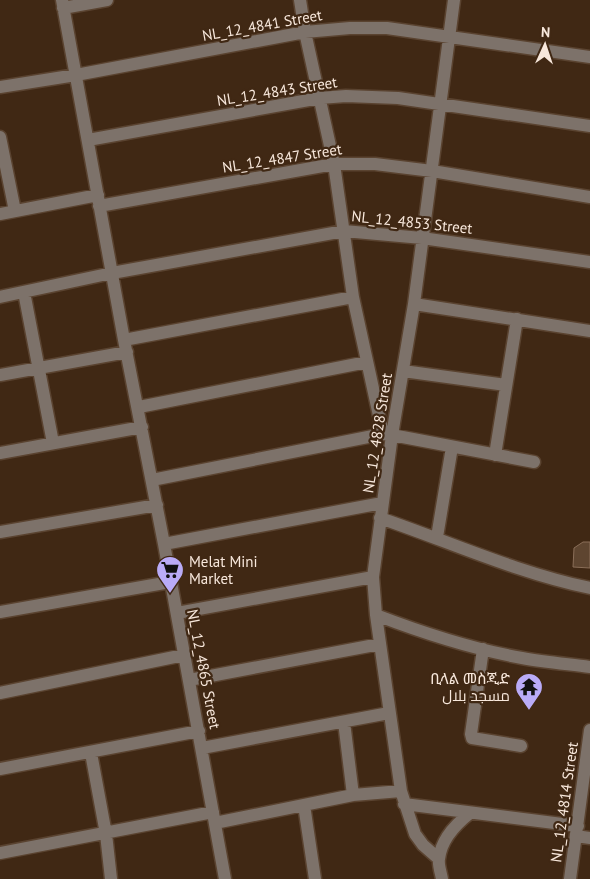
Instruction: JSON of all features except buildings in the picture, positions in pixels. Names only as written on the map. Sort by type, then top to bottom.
[{"type":"street","points":[[62,4],[107,0]]},
{"type":"street","points":[[300,0],[305,32],[334,164],[353,297],[367,362],[388,434]]},
{"type":"street","name":"NL_12_4828 Street","points":[[438,859],[422,845],[415,834],[401,791],[376,615],[373,577],[388,434],[404,370],[454,0]]},
{"type":"street","name":"NL_12_4865 Street","points":[[62,4],[139,407],[225,879]]},
{"type":"street","name":"NL_12_4841 Street","points":[[0,87],[76,75],[305,32],[350,28],[387,28],[590,57]]},
{"type":"street","name":"NL_12_4843 Street","points":[[88,140],[320,98],[346,96],[398,98],[590,126]]},
{"type":"street","points":[[0,138],[15,211]]},
{"type":"street","name":"NL_12_4847 Street","points":[[0,214],[99,201],[334,164],[375,164],[432,171],[590,197]]},
{"type":"street","name":"NL_12_4853 Street","points":[[0,297],[112,272],[344,231],[422,238],[590,262]]},
{"type":"street","points":[[24,292],[40,368],[52,443]]},
{"type":"street","points":[[0,375],[40,368],[126,346],[353,297]]},
{"type":"street","points":[[414,304],[590,331]]},
{"type":"street","points":[[495,455],[517,319]]},
{"type":"street","points":[[139,407],[367,362]]},
{"type":"street","points":[[404,370],[506,385]]},
{"type":"street","points":[[0,453],[142,427]]},
{"type":"street","points":[[152,480],[388,434],[534,462]]},
{"type":"street","points":[[437,537],[452,447]]},
{"type":"street","points":[[164,544],[382,502]]},
{"type":"street","points":[[0,532],[157,505]]},
{"type":"street","points":[[380,518],[437,537],[524,571],[590,588]]},
{"type":"street","points":[[177,613],[373,577]]},
{"type":"street","points":[[0,612],[170,582]]},
{"type":"street","points":[[376,615],[429,635],[483,649],[522,658],[590,667]]},
{"type":"street","points":[[189,680],[380,644]]},
{"type":"street","points":[[483,649],[472,738],[521,746]]},
{"type":"street","points":[[0,693],[184,655]]},
{"type":"street","points":[[202,748],[389,713]]},
{"type":"street","points":[[344,722],[353,795]]},
{"type":"street","name":"NL_12_4814 Street","points":[[570,879],[587,773],[590,730]]},
{"type":"street","points":[[0,769],[199,731]]},
{"type":"street","points":[[91,752],[106,834],[111,879]]},
{"type":"street","points":[[0,853],[106,834],[304,805],[353,795],[401,791]]},
{"type":"street","points":[[404,804],[577,831],[590,838]]},
{"type":"street","points":[[304,805],[316,879]]},
{"type":"street","points":[[442,879],[438,859],[446,838],[456,825],[470,813]]},
{"type":"place","name":"Melat Mini Market","points":[[170,594]]},
{"type":"place","name":"ቢላል መስጂድ مسجد بلال","points":[[529,711]]}]
